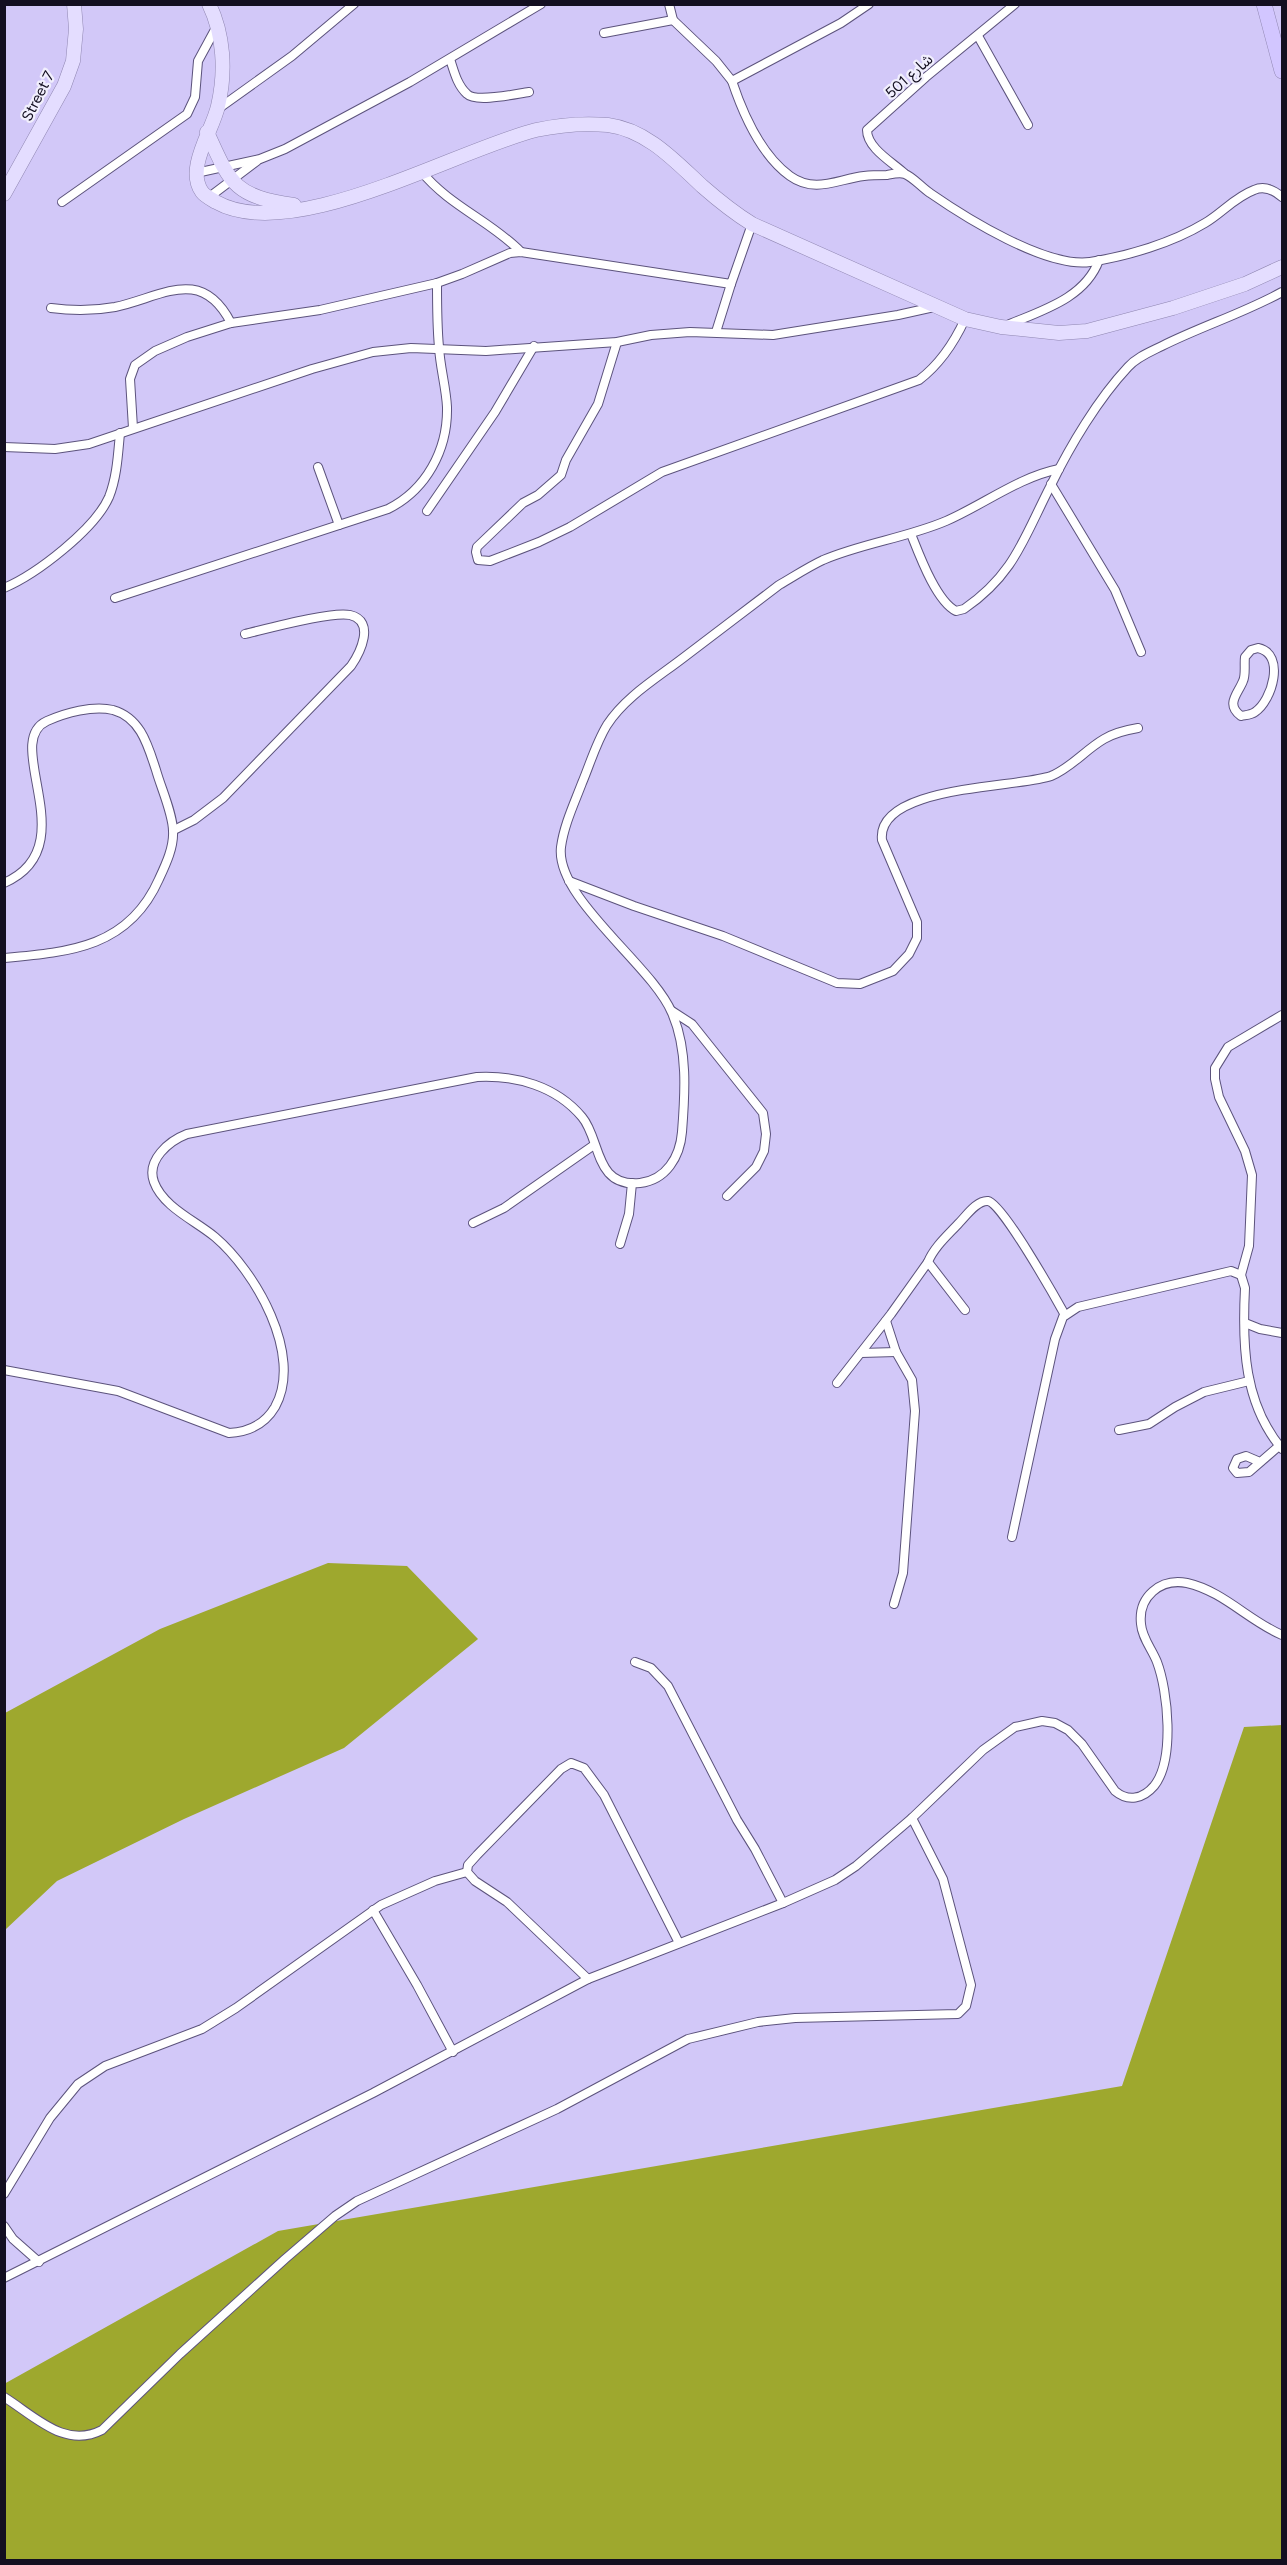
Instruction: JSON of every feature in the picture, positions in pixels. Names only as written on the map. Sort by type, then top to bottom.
[{"type":"highway","points":[[1264,4],[1282,71]]},
{"type":"main road","name":"Street 7","points":[[4,194],[64,86],[73,61],[76,29],[74,4]]},
{"type":"main road","points":[[209,4],[218,24],[222,85],[218,109],[207,132],[196,173],[197,183],[202,193],[208,198],[231,210],[263,214],[354,196],[536,130],[575,124],[610,126],[638,135],[668,154],[711,194],[752,224],[965,319],[1001,327],[1059,333],[1087,331],[1173,308],[1245,284],[1282,267]]},
{"type":"main road","points":[[207,132],[233,184],[264,201],[307,207]]},
{"type":"street","points":[[218,109],[292,56],[354,4]]},
{"type":"street","points":[[196,173],[260,159],[285,149],[342,120],[450,59],[541,4]]},
{"type":"street","points":[[669,4],[673,20],[716,61],[732,81],[754,131],[778,166],[791,177],[815,186],[864,176],[904,173],[946,203],[1015,242],[1064,261],[1099,260],[1179,236],[1204,224],[1254,189],[1265,188],[1282,197]]},
{"type":"street","points":[[732,81],[799,46],[869,4]]},
{"type":"street","name":"شارع 501","points":[[904,173],[873,146],[867,130],[927,76],[1015,4]]},
{"type":"street","points":[[604,33],[673,20]]},
{"type":"street","points":[[62,202],[187,114],[195,97],[198,61],[218,24]]},
{"type":"street","points":[[978,36],[1028,125]]},
{"type":"street","points":[[450,59],[459,85],[468,96],[479,98],[529,93]]},
{"type":"street","points":[[208,198],[260,159]]},
{"type":"street","points":[[421,171],[447,198],[508,239],[521,252]]},
{"type":"street","points":[[716,332],[752,224]]},
{"type":"street","points":[[134,428],[130,379],[135,365],[155,351],[187,337],[231,323],[320,310],[437,283],[510,253],[521,252],[731,284]]},
{"type":"street","points":[[1001,327],[1054,304],[1083,287],[1094,276],[1099,260]]},
{"type":"street","points":[[115,598],[339,525],[402,501],[425,480],[435,460],[446,425],[446,403],[439,348],[437,283]]},
{"type":"street","points":[[51,308],[89,311],[116,306],[163,292],[192,288],[220,304],[231,323]]},
{"type":"street","points":[[911,534],[926,570],[946,602],[956,611],[964,609],[1008,569],[1051,484],[1093,412],[1134,360],[1167,343],[1246,311],[1282,292]]},
{"type":"street","points":[[4,447],[37,450],[71,447],[102,440],[312,369],[373,352],[411,348],[486,351],[617,342],[651,335],[716,332],[757,336],[793,333],[934,306]]},
{"type":"street","points":[[617,342],[593,417],[568,456],[561,475],[538,495],[524,503],[477,547],[478,560],[490,561],[539,542],[570,527],[662,472],[919,380],[931,371],[954,342],[965,319]]},
{"type":"street","points":[[427,511],[495,412],[534,346]]},
{"type":"street","points":[[4,588],[45,564],[77,536],[102,508],[110,494],[120,433]]},
{"type":"street","points":[[318,467],[339,525]]},
{"type":"street","points":[[4,1370],[118,1391],[230,1433],[243,1433],[269,1416],[282,1390],[282,1352],[276,1331],[262,1300],[237,1260],[214,1236],[165,1198],[154,1181],[155,1162],[164,1147],[174,1139],[187,1134],[477,1077],[496,1076],[523,1080],[563,1101],[584,1118],[607,1171],[615,1178],[632,1183],[652,1181],[668,1170],[681,1145],[684,1081],[679,1030],[672,1010],[657,987],[585,903],[569,880],[561,860],[567,821],[603,733],[624,705],[642,689],[779,585],[823,560],[911,534],[979,507],[1035,476],[1059,470]]},
{"type":"street","points":[[1051,484],[1111,582],[1141,652]]},
{"type":"street","points":[[174,830],[194,820],[223,798],[351,666],[359,654],[364,634],[360,622],[355,617],[339,615],[245,634]]},
{"type":"street","points":[[1251,650],[1263,650],[1279,670],[1258,711],[1252,715],[1241,716],[1234,709],[1233,699],[1244,680],[1245,657],[1251,650]]},
{"type":"street","points":[[4,883],[22,873],[30,865],[36,857],[42,834],[43,824],[32,764],[32,743],[39,725],[66,715],[96,708],[120,713],[136,725],[147,740],[174,830],[170,854],[150,898],[114,934],[105,939],[72,950],[4,958]]},
{"type":"street","points":[[569,880],[634,906],[723,936],[837,983],[853,985],[870,981],[893,971],[902,962],[912,948],[918,930],[882,840],[883,829],[890,820],[908,805],[944,793],[1008,785],[1050,776],[1071,764],[1105,738],[1138,728]]},
{"type":"street","points":[[672,1010],[692,1024],[763,1113],[766,1134],[764,1150],[756,1167],[727,1197]]},
{"type":"street","points":[[1260,1461],[1281,1448],[1260,1417],[1249,1381],[1245,1288],[1242,1275],[1249,1246],[1252,1175],[1245,1151],[1220,1097],[1215,1079],[1215,1068],[1228,1047],[1282,1015]]},
{"type":"street","points":[[473,1223],[504,1208],[594,1145]]},
{"type":"street","points":[[620,1244],[629,1214],[632,1183]]},
{"type":"street","points":[[837,1383],[886,1321],[937,1247],[979,1203],[990,1202],[996,1205],[1009,1222],[1065,1315]]},
{"type":"street","points":[[928,1262],[965,1310]]},
{"type":"street","points":[[1012,1537],[1044,1382],[1058,1328],[1065,1315],[1078,1307],[1231,1271],[1242,1275]]},
{"type":"street","points":[[886,1321],[896,1352],[912,1380],[915,1411],[903,1573],[894,1605]]},
{"type":"street","points":[[1245,1323],[1260,1329],[1282,1333]]},
{"type":"street","points":[[861,1353],[896,1352]]},
{"type":"street","points":[[1119,1430],[1149,1424],[1204,1392],[1249,1381]]},
{"type":"street","points":[[4,2278],[453,2052],[588,1979],[783,1903],[835,1880],[856,1866],[912,1818],[1003,1734],[1027,1723],[1042,1721],[1055,1723],[1068,1730],[1082,1744],[1115,1791],[1121,1796],[1136,1798],[1146,1794],[1156,1784],[1162,1769],[1167,1730],[1166,1695],[1161,1675],[1142,1634],[1140,1622],[1146,1599],[1159,1586],[1186,1583],[1202,1588],[1221,1597],[1246,1615],[1282,1635]]},
{"type":"street","points":[[634,1662],[644,1664],[656,1671],[668,1686],[737,1821],[755,1849],[783,1903]]},
{"type":"street","points":[[467,1872],[472,1860],[561,1769],[571,1763],[577,1764],[586,1770],[603,1795],[679,1943]]},
{"type":"street","points":[[4,2397],[63,2435],[77,2438],[90,2436],[102,2430],[180,2354],[285,2259],[335,2216],[357,2201],[557,2109],[688,2039],[758,2022],[795,2018],[958,2014],[966,2006],[971,1985],[943,1879],[912,1818]]},
{"type":"street","points":[[4,2194],[50,2118],[78,2084],[105,2066],[202,2029],[236,2008],[373,1910],[435,1881],[467,1872]]},
{"type":"street","points":[[467,1872],[521,1915],[588,1979]]},
{"type":"street","points":[[373,1910],[396,1946],[453,2052]]},
{"type":"street","points":[[4,2226],[13,2239],[39,2262]]},
{"type":"green space","points":[[328,1563],[407,1566],[478,1639],[344,1748],[184,1819],[57,1881],[5,1930],[5,1713],[160,1629]]},
{"type":"green space","points":[[1282,1725],[1282,2560],[5,2560],[4,2384],[278,2231],[1122,2086],[1244,1727]]}]
